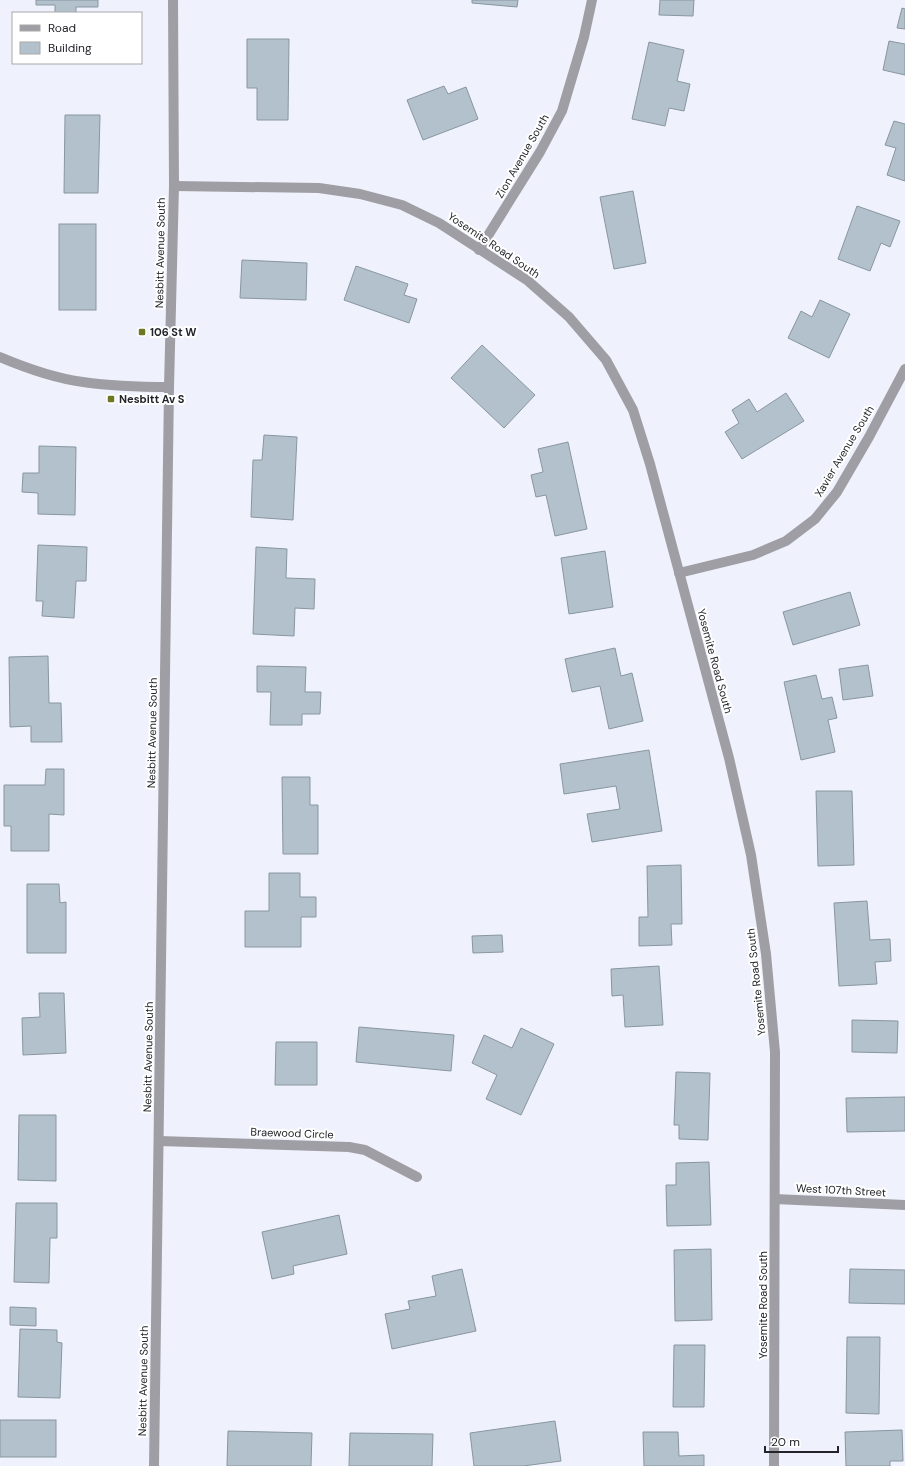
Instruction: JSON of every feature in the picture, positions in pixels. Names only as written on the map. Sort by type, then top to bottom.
[{"type":"street","name":"Nesbitt Avenue South","points":[[154,1466],[174,186],[173,0]]},
{"type":"street","name":"Zion Avenue South","points":[[479,250],[540,152],[562,110],[584,36],[592,0]]},
{"type":"street","name":"Yosemite Road South","points":[[174,186],[319,188],[360,194],[402,205],[439,223],[527,280],[569,317],[606,360],[633,410],[650,464],[729,758],[751,855],[766,954],[775,1052],[774,1466]]},
{"type":"street","points":[[0,357],[31,370],[82,382],[134,386],[170,386]]},
{"type":"street","name":"Xavier Avenue South","points":[[679,573],[753,555],[786,541],[815,519],[837,492],[869,437],[905,369]]},
{"type":"street","name":"Braewood Circle","points":[[158,1140],[349,1147],[365,1150],[417,1177]]},
{"type":"street","name":"West 107th Street","points":[[775,1199],[905,1206]]},
{"type":"building","points":[[36,0],[98,0],[98,7],[76,7],[76,12],[55,12],[55,5],[36,5]]},
{"type":"building","points":[[472,0],[518,0],[517,7],[472,3]]},
{"type":"building","points":[[660,0],[694,0],[693,16],[659,15]]},
{"type":"building","points":[[902,8],[905,9],[905,29],[897,28]]},
{"type":"building","points":[[247,39],[289,39],[288,120],[257,120],[257,88],[247,88]]},
{"type":"building","points":[[889,41],[905,44],[905,75],[883,70]]},
{"type":"building","points":[[649,42],[684,50],[677,81],[690,84],[684,111],[669,108],[665,126],[632,119]]},
{"type":"building","points":[[444,86],[448,94],[466,87],[478,119],[423,140],[407,100]]},
{"type":"building","points":[[65,115],[100,115],[98,193],[64,193]]},
{"type":"building","points":[[894,121],[905,124],[905,181],[887,175],[896,148],[885,145]]},
{"type":"building","points":[[633,191],[646,263],[614,269],[600,197]]},
{"type":"building","points":[[857,206],[900,221],[890,247],[881,243],[870,271],[838,259]]},
{"type":"building","points":[[59,224],[96,224],[96,310],[59,310]]},
{"type":"building","points":[[242,260],[307,263],[306,300],[240,298]]},
{"type":"building","points":[[356,266],[408,284],[404,295],[417,299],[409,323],[344,300]]},
{"type":"building","points":[[820,300],[850,314],[829,358],[788,338],[801,311],[812,317]]},
{"type":"building","points":[[482,345],[535,395],[504,428],[451,378]]},
{"type":"building","points":[[786,393],[804,421],[742,459],[725,432],[739,423],[732,410],[749,399],[757,412]]},
{"type":"building","points":[[264,435],[297,437],[293,520],[251,517],[253,460],[262,460]]},
{"type":"building","points":[[568,442],[587,529],[555,536],[546,495],[536,497],[531,475],[543,472],[538,449]]},
{"type":"building","points":[[39,446],[76,447],[75,515],[38,514],[38,493],[22,492],[23,473],[39,473]]},
{"type":"building","points":[[38,545],[87,547],[86,581],[76,581],[74,618],[42,616],[43,601],[36,601]]},
{"type":"building","points":[[256,547],[287,549],[286,578],[315,579],[314,609],[295,608],[294,636],[253,634]]},
{"type":"building","points":[[605,551],[613,607],[569,614],[561,558]]},
{"type":"building","points":[[850,592],[860,625],[793,645],[783,612]]},
{"type":"building","points":[[615,648],[621,676],[632,673],[643,721],[609,729],[600,686],[572,692],[565,659]]},
{"type":"building","points":[[48,656],[49,703],[61,703],[62,742],[31,742],[31,726],[10,727],[9,657]]},
{"type":"building","points":[[868,665],[873,696],[843,700],[839,669]]},
{"type":"building","points":[[257,666],[306,667],[305,692],[321,692],[320,714],[302,714],[302,725],[270,725],[271,692],[257,692]]},
{"type":"building","points":[[816,675],[822,699],[832,697],[837,718],[828,720],[835,752],[801,760],[784,682]]},
{"type":"building","points":[[649,750],[662,831],[592,842],[587,814],[620,809],[616,786],[564,794],[560,764]]},
{"type":"building","points":[[46,769],[64,769],[64,815],[49,814],[49,851],[11,851],[11,826],[4,826],[4,785],[45,785]]},
{"type":"building","points":[[282,777],[310,777],[310,805],[318,805],[318,854],[283,854]]},
{"type":"building","points":[[816,791],[852,791],[854,865],[818,866]]},
{"type":"building","points":[[681,865],[682,924],[671,924],[672,945],[639,946],[639,917],[648,917],[647,866]]},
{"type":"building","points":[[269,873],[300,873],[300,897],[316,897],[316,917],[301,917],[301,947],[245,947],[245,911],[269,911]]},
{"type":"building","points":[[27,884],[59,884],[60,903],[66,902],[66,953],[27,953]]},
{"type":"building","points":[[867,901],[870,940],[890,939],[891,961],[875,962],[877,984],[839,986],[834,903]]},
{"type":"building","points":[[502,935],[503,952],[473,953],[472,936]]},
{"type":"building","points":[[659,966],[663,1025],[625,1027],[623,995],[612,996],[611,969]]},
{"type":"building","points":[[39,993],[64,993],[66,1053],[23,1055],[22,1018],[40,1017]]},
{"type":"building","points":[[852,1020],[898,1021],[897,1053],[852,1052]]},
{"type":"building","points":[[359,1027],[454,1035],[451,1071],[356,1062]]},
{"type":"building","points":[[521,1028],[554,1044],[521,1115],[486,1099],[497,1075],[472,1063],[484,1035],[512,1048]]},
{"type":"building","points":[[276,1042],[317,1042],[317,1085],[275,1085]]},
{"type":"building","points":[[676,1072],[710,1073],[708,1140],[679,1139],[679,1125],[674,1125]]},
{"type":"building","points":[[905,1097],[905,1131],[847,1132],[846,1098]]},
{"type":"building","points":[[19,1115],[56,1115],[56,1181],[18,1180]]},
{"type":"building","points":[[709,1162],[711,1225],[667,1226],[666,1185],[676,1185],[676,1163]]},
{"type":"building","points":[[16,1203],[57,1203],[57,1238],[50,1238],[49,1283],[14,1282]]},
{"type":"building","points":[[339,1215],[347,1254],[293,1266],[294,1274],[272,1279],[262,1232]]},
{"type":"building","points":[[711,1249],[712,1320],[675,1321],[674,1250]]},
{"type":"building","points":[[462,1269],[476,1331],[392,1349],[385,1314],[410,1309],[408,1301],[436,1296],[432,1276]]},
{"type":"building","points":[[850,1269],[905,1270],[905,1304],[849,1303]]},
{"type":"building","points":[[10,1307],[36,1308],[36,1326],[10,1325]]},
{"type":"building","points":[[20,1329],[57,1330],[57,1342],[62,1343],[60,1398],[18,1397]]},
{"type":"building","points":[[847,1337],[880,1337],[879,1414],[846,1413]]},
{"type":"building","points":[[674,1345],[705,1345],[704,1407],[673,1407]]},
{"type":"building","points":[[0,1420],[56,1420],[56,1457],[0,1457]]},
{"type":"building","points":[[555,1421],[561,1461],[523,1466],[474,1466],[470,1433]]},
{"type":"building","points":[[902,1430],[903,1461],[890,1461],[890,1466],[846,1466],[845,1432]]},
{"type":"building","points":[[228,1431],[312,1433],[311,1466],[227,1466]]},
{"type":"building","points":[[643,1432],[678,1432],[679,1456],[704,1455],[704,1466],[644,1466]]},
{"type":"building","points":[[350,1433],[433,1434],[432,1466],[349,1466]]},
{"type":"place","name":"106 St W","points":[[142,332]]},
{"type":"place","name":"Nesbitt Av S","points":[[111,399]]}]
